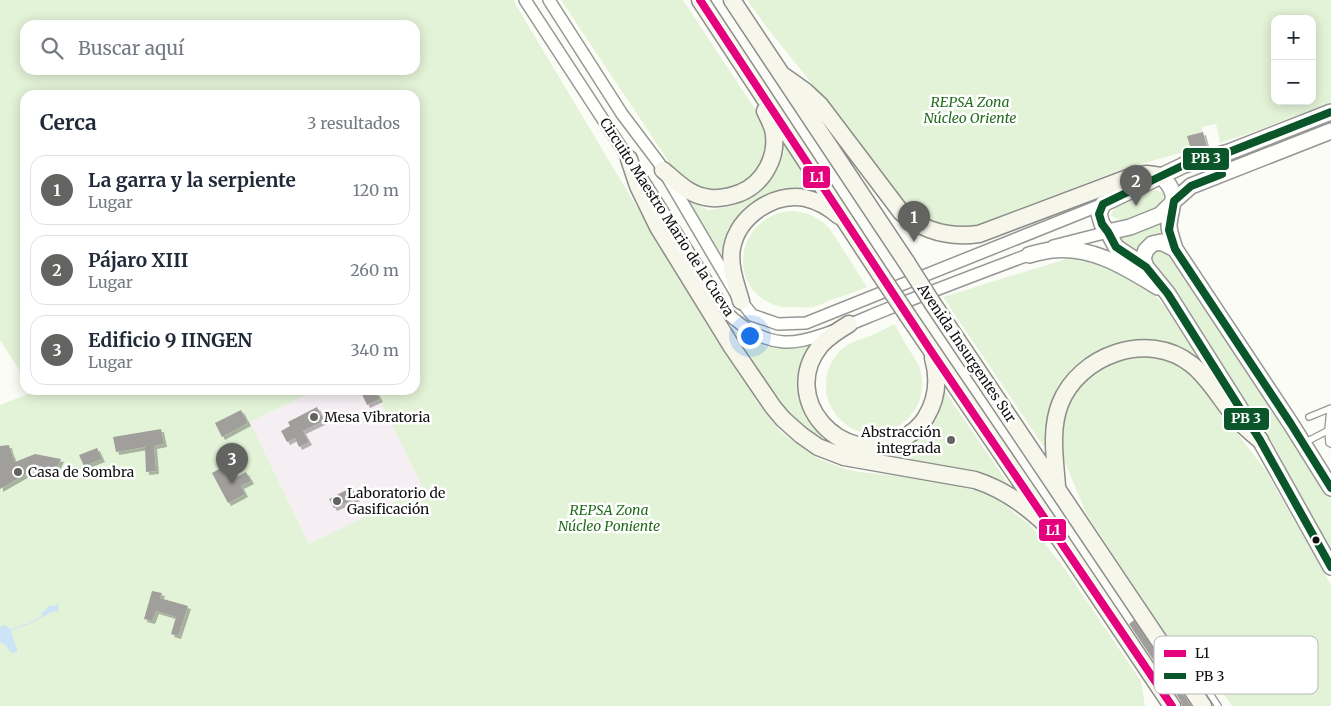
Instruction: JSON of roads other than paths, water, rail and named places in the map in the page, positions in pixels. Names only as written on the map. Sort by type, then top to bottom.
[{"type":"main road","name":"Avenida Insurgentes Sur","points":[[700,0],[931,352],[1154,679]]},
{"type":"main road","name":"Avenida Insurgentes Sur","points":[[732,0],[933,304],[1157,636]]},
{"type":"main road","points":[[663,170],[687,190],[699,196],[712,199],[725,198],[745,190],[765,172],[773,150],[773,129],[744,66]]},
{"type":"main road","points":[[780,74],[801,88],[820,105],[901,212],[916,223],[941,233],[958,236],[979,234],[1133,176],[1147,174],[1161,176]]},
{"type":"main road","points":[[629,159],[638,186],[658,227],[732,348],[773,407],[792,428],[818,447],[844,458],[974,480],[990,486],[1004,492],[1024,505],[1059,538]]},
{"type":"main road","points":[[741,301],[732,271],[734,241],[744,222],[762,207],[782,199],[806,198],[833,211],[851,229]]},
{"type":"main road","points":[[849,324],[828,338],[817,350],[810,364],[806,381],[810,404],[816,416],[827,429],[856,445],[870,447],[888,444],[906,437],[918,428],[930,410],[937,388],[936,370],[931,352]]},
{"type":"main road","points":[[1057,489],[1054,434],[1061,403],[1071,385],[1086,369],[1122,351],[1156,350],[1174,354],[1191,364],[1210,384],[1242,424],[1260,440]]},
{"type":"main road","name":"Avenida Insurgentes Sur","points":[[1164,694],[1172,706]]},
{"type":"main road","name":"Avenida Insurgentes Sur","points":[[1195,694],[1203,706]]},
{"type":"street","name":"Circuito Maestro Mario de la Cueva","points":[[525,0],[727,312],[753,334],[768,340],[785,342],[806,340],[1055,245],[1130,227],[1160,215],[1191,186],[1331,131]]},
{"type":"street","name":"Circuito Maestro Mario de la Cueva","points":[[548,0],[622,114],[663,170],[741,301],[752,315],[778,324],[806,323],[1103,204],[1184,165],[1229,152],[1331,112]]},
{"type":"street","points":[[1161,176],[1168,182],[1174,201],[1169,230],[1175,249],[1331,488]]},
{"type":"street","points":[[1103,204],[1099,214],[1102,224],[1116,247],[1146,267],[1168,294],[1260,440],[1331,567]]},
{"type":"street","points":[[1146,267],[1143,258],[1146,250],[1152,244],[1161,242],[1175,249]]},
{"type":"street","points":[[1029,255],[1052,250],[1074,250],[1096,254],[1117,262],[1168,294]]},
{"type":"lane","points":[[1309,417],[1330,409],[1329,443],[1331,444]]},
{"type":"lane","points":[[1304,444],[1329,430]]},
{"type":"lane","points":[[1210,694],[1218,706]]},
{"type":"water","points":[[58,603],[58,611],[54,611],[27,625],[11,631],[17,652],[11,653],[6,645],[0,642],[0,628],[3,625],[7,626],[10,630],[24,624],[27,624],[42,616],[41,613],[49,606],[54,606]]},
{"type":"place","name":"Pájaro XIII","points":[[1136,206]]},
{"type":"place","name":"La garra y la serpiente","points":[[914,242]]},
{"type":"place","name":"Mesa Vibratoria","points":[[314,417]]},
{"type":"place","name":"Abstracción integrada","points":[[951,440]]},
{"type":"place","name":"Casa de Sombra","points":[[18,472]]},
{"type":"place","name":"Edificio 9 IINGEN","points":[[232,484]]},
{"type":"place","name":"Laboratorio de Gasificación","points":[[337,501]]},
{"type":"park label","name":"REPSA Zona Núcleo Oriente","points":[[970,110]]},
{"type":"park label","name":"REPSA Zona Núcleo Poniente","points":[[609,518]]}]
